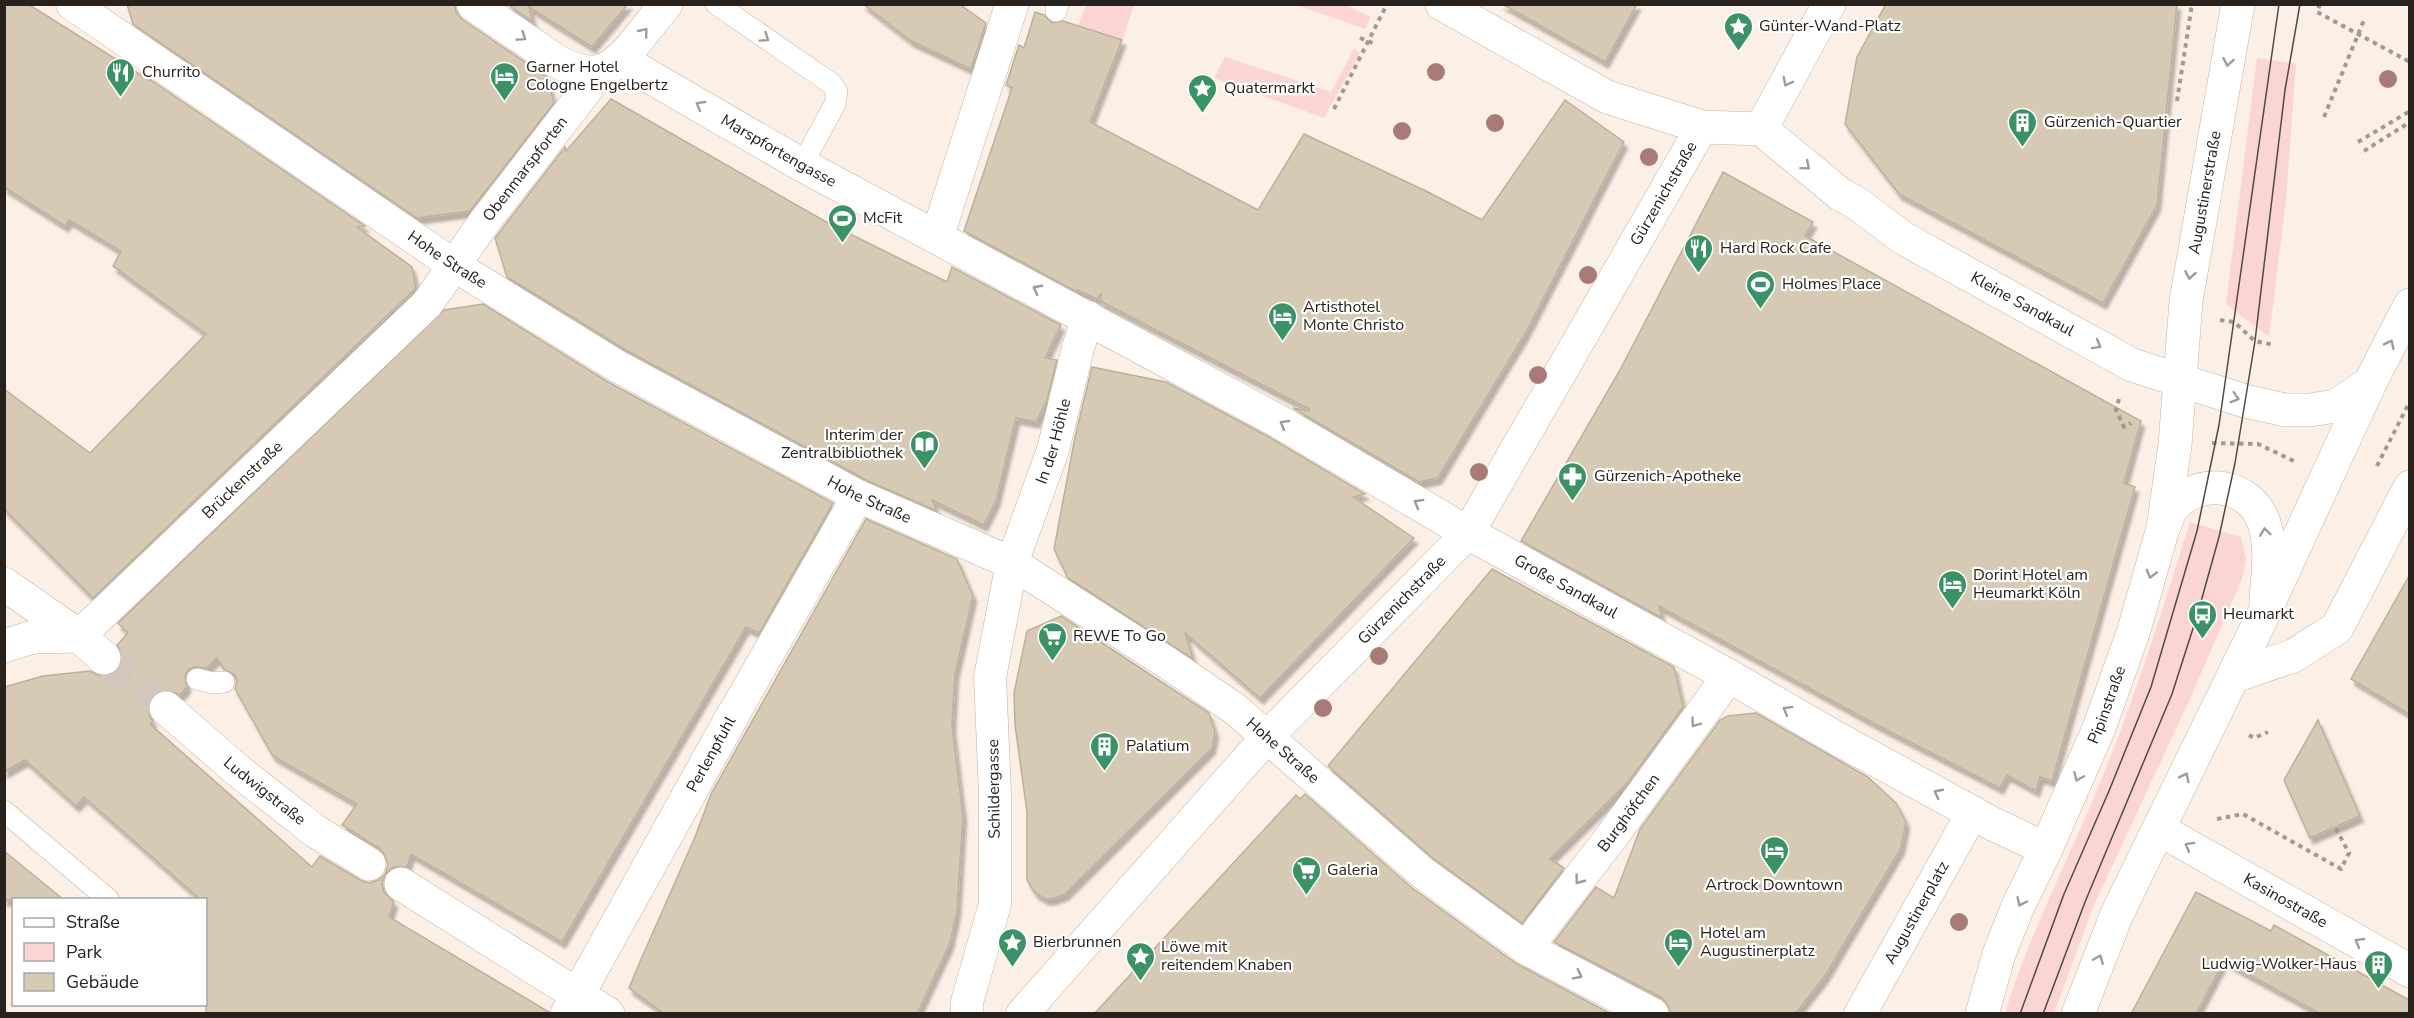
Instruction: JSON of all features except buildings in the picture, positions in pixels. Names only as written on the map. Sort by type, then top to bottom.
[{"type":"street","name":"Marspfortengasse","points":[[473,4],[558,62],[577,70],[607,66],[802,165],[1088,317]]},
{"type":"street","name":"Obenmarspforten","points":[[455,266],[485,221],[587,89],[666,4]]},
{"type":"street","points":[[937,237],[1012,4]]},
{"type":"street","points":[[1442,4],[1607,97],[1702,127],[1761,129],[1829,4]]},
{"type":"street","name":"Augustinerstraße","points":[[2179,381],[2186,301],[2238,4]]},
{"type":"street","name":"Hohe Straße","points":[[83,7],[455,266],[617,366],[858,496],[1012,564],[1169,664],[1235,709],[1423,873],[1526,948],[1652,1014]]},
{"type":"street","name":"Gürzenichstraße","points":[[1022,1014],[1267,737],[1468,533],[1702,127]]},
{"type":"street","name":"Kleine Sandkaul","points":[[1761,129],[1840,194],[1858,204],[1903,238],[2122,359],[2179,381],[2245,401],[2285,410],[2310,410],[2336,406],[2370,383]]},
{"type":"street","name":"Brückenstraße","points":[[79,636],[427,304],[455,266]]},
{"type":"street","points":[[2078,1014],[2117,914],[2234,676],[2370,383],[2409,305]]},
{"type":"street","name":"Große Sandkaul","points":[[1088,317],[1278,421],[1468,533],[1729,676],[1983,825],[2046,849]]},
{"type":"street","name":"In der Höhle","points":[[1012,564],[1053,450],[1088,317]]},
{"type":"street","name":"Pipinstraße","points":[[1982,1014],[1999,954],[2018,906],[2046,849],[2099,728],[2150,580],[2163,528],[2175,445],[2179,381]]},
{"type":"street","points":[[2163,528],[2174,506],[2192,492],[2218,486],[2244,495],[2264,522],[2268,548],[2265,611]]},
{"type":"street","points":[[2234,676],[2293,656],[2337,628],[2409,487]]},
{"type":"street","name":"Perlenpfuhl","points":[[573,1004],[733,715],[858,496]]},
{"type":"street","name":"Schildergasse","points":[[967,1014],[967,1002],[995,904],[995,793],[990,677],[1012,564]]},
{"type":"street","points":[[4,584],[79,636],[104,658]]},
{"type":"street","points":[[4,646],[33,637],[79,636]]},
{"type":"street","name":"Burghöfchen","points":[[1526,948],[1612,836],[1729,676]]},
{"type":"street","name":"Ludwigstraße","points":[[166,708],[236,769],[315,831],[369,864]]},
{"type":"street","name":"Augustinerplatz","points":[[1860,1014],[1983,825]]},
{"type":"street","name":"Kasinostraße","points":[[2160,830],[2409,971]]},
{"type":"street","points":[[401,884],[573,1004],[608,1014]]},
{"type":"lane","points":[[717,4],[832,84],[837,92],[835,104],[802,165]]},
{"type":"lane","points":[[197,679],[213,683],[224,682]]},
{"type":"lane","points":[[4,810],[107,898]]},
{"type":"path","points":[[1334,109],[1387,4]]},
{"type":"path","points":[[2177,101],[2192,4]]},
{"type":"path","points":[[2320,4],[2317,12],[2409,62]]},
{"type":"path","points":[[2324,117],[2364,20]]},
{"type":"path","points":[[1360,38],[1375,44]]},
{"type":"path","points":[[2358,142],[2409,111]]},
{"type":"path","points":[[2364,151],[2409,122]]},
{"type":"path","points":[[2182,332],[2214,341],[2217,319],[2234,322],[2255,341],[2274,345]]},
{"type":"path","points":[[2373,473],[2409,401]]},
{"type":"path","points":[[2175,445],[2258,444],[2277,453]]},
{"type":"path","points":[[2250,735],[2254,738],[2268,732]]},
{"type":"path","points":[[2212,820],[2243,814],[2341,869],[2349,853],[2335,827]]},
{"type":"green space","points":[[1086,5],[1134,5],[1122,40],[1078,26]]},
{"type":"green space","points":[[1297,5],[1346,5],[1371,17],[1365,29]]},
{"type":"green space","points":[[1354,49],[1360,53],[1324,118],[1214,78],[1225,57],[1331,92]]},
{"type":"green space","points":[[2257,58],[2296,64],[2286,200],[2269,337],[2226,304]]},
{"type":"green space","points":[[2190,522],[2241,537],[2246,559],[2242,579],[2189,701],[2094,905],[2054,1013],[2005,1013],[2025,955],[2112,753],[2148,655]]},
{"type":"tunnel","points":[[104,658],[166,708]]},
{"type":"tram line","points":[[2020,1014],[2064,894],[2151,687],[2197,531],[2219,425],[2279,4]]},
{"type":"tram line","points":[[2043,1014],[2085,902],[2172,694],[2219,537],[2235,463],[2255,341],[2285,90],[2300,4]]},
{"type":"place","name":"Günter-Wand-Platz","points":[[1738,52]]},
{"type":"place","name":"Churrito","points":[[121,98]]},
{"type":"place","name":"Garner Hotel Cologne Engelbertz","points":[[505,102]]},
{"type":"place","name":"Quatermarkt","points":[[1203,114]]},
{"type":"place","name":"Gürzenich-Quartier","points":[[2023,148]]},
{"type":"place","name":"McFit","points":[[842,244]]},
{"type":"place","name":"Hard Rock Cafe","points":[[1699,274]]},
{"type":"place","name":"Holmes Place","points":[[1761,310]]},
{"type":"place","name":"Artisthotel Monte Christo","points":[[1282,342]]},
{"type":"place","name":"Interim der Zentralbibliothek","points":[[924,470]]},
{"type":"place","name":"Gürzenich-Apotheke","points":[[1573,502]]},
{"type":"place","name":"Dorint Hotel am Heumarkt Köln","points":[[1952,610]]},
{"type":"place","name":"Heumarkt","points":[[2202,640]]},
{"type":"place","name":"REWE To Go","points":[[1052,662]]},
{"type":"place","name":"Palatium","points":[[1105,772]]},
{"type":"place","name":"Artrock Downtown","points":[[1774,876]]},
{"type":"place","name":"Galeria","points":[[1306,896]]},
{"type":"place","name":"Bierbrunnen","points":[[1012,968]]},
{"type":"place","name":"Hotel am Augustinerplatz","points":[[1679,968]]},
{"type":"place","name":"Löwe mit reitendem Knaben","points":[[1140,982]]},
{"type":"place","name":"Ludwig-Wolker-Haus","points":[[2378,990]]}]
